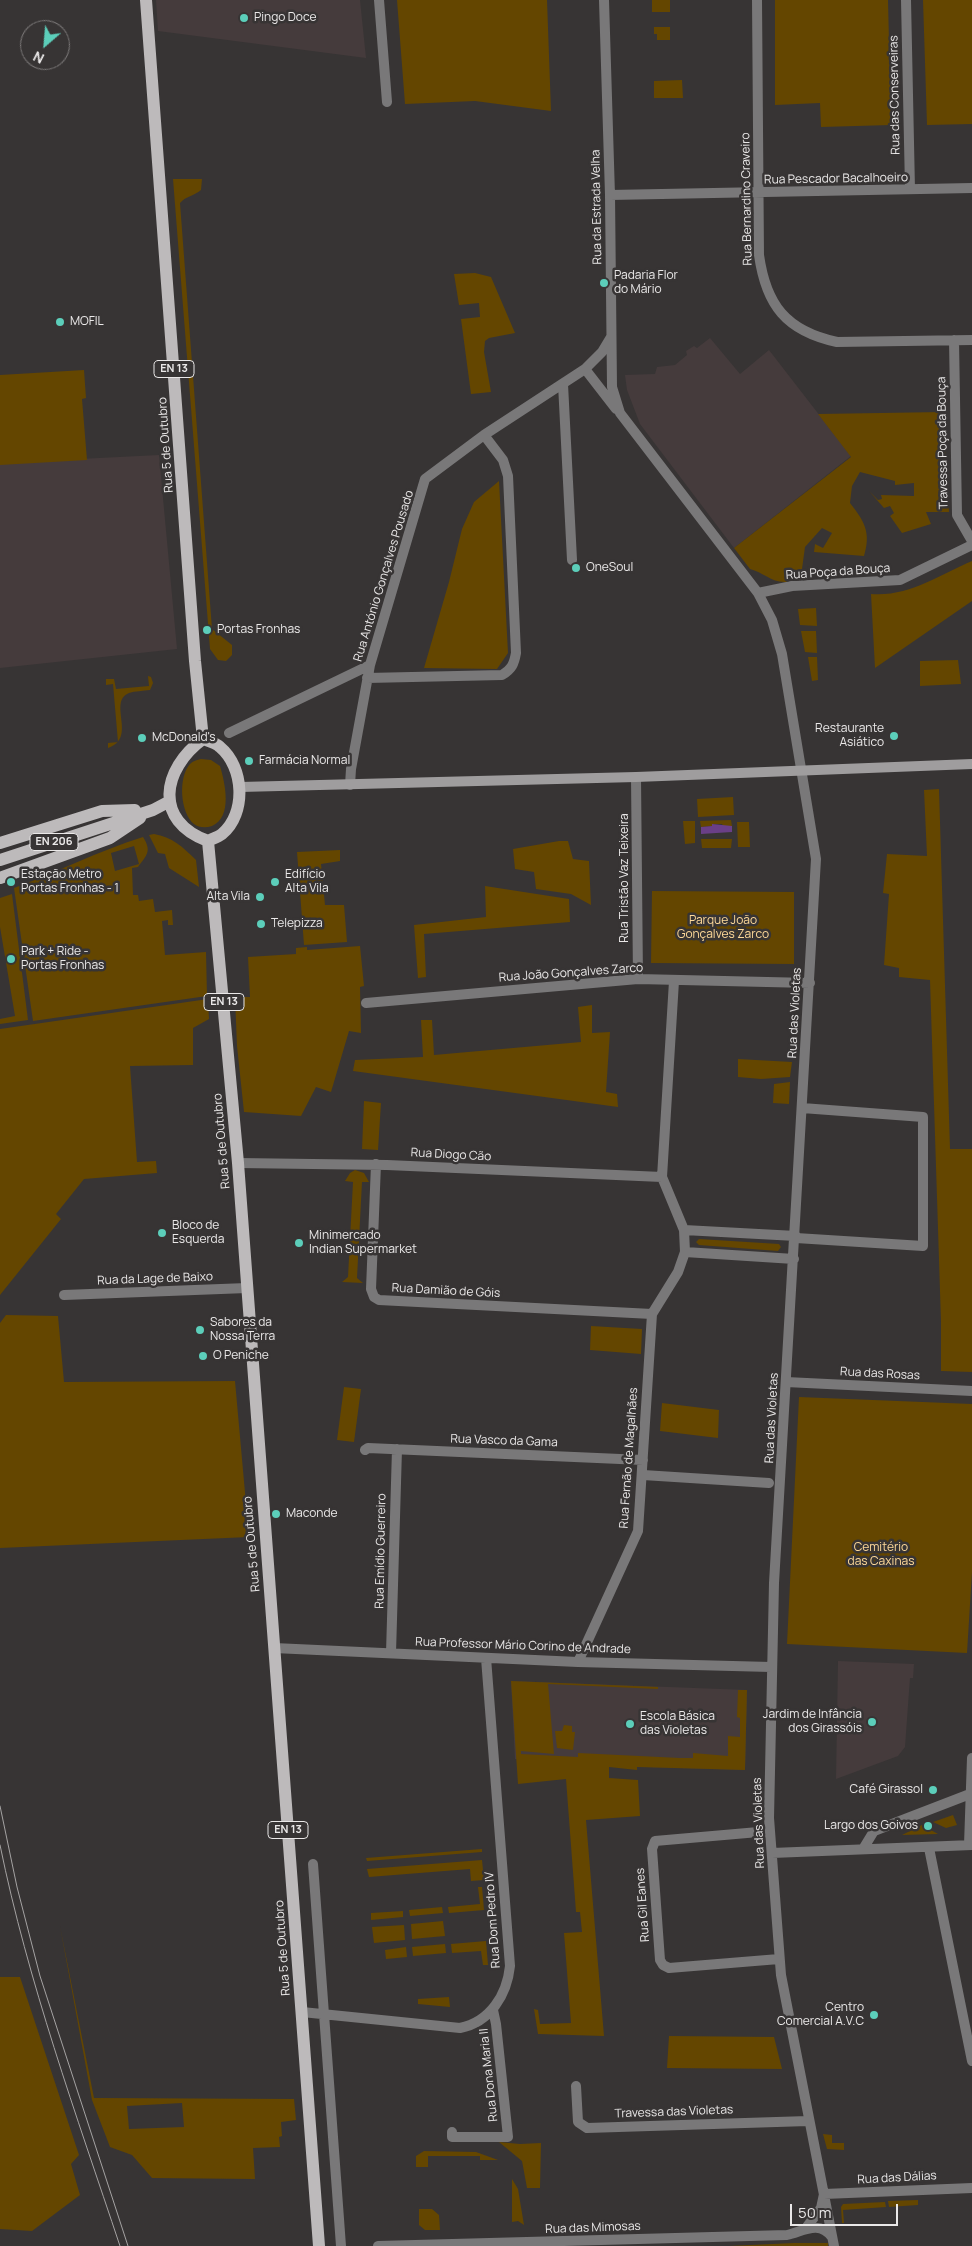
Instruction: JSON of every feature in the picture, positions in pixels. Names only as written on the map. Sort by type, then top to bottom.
[{"type":"main road","name":"Rua 5 de Outubro","points":[[146,0],[195,661],[203,739]]},
{"type":"main road","points":[[203,739],[220,746],[234,763],[240,787],[239,804],[232,821],[222,833],[208,841],[186,830],[174,818],[170,801],[171,783],[177,764],[190,748],[203,739]]},
{"type":"main road","points":[[240,787],[636,777],[972,764]]},
{"type":"main road","name":"EN 206","points":[[0,860],[153,810],[170,801]]},
{"type":"main road","points":[[0,843],[102,811],[153,810]]},
{"type":"main road","points":[[0,878],[110,838],[153,810]]},
{"type":"main road","name":"Rua 5 de Outubro","points":[[208,841],[238,1163],[319,2246]]},
{"type":"street","points":[[379,0],[387,102]]},
{"type":"street","name":"Rua da Estrada Velha","points":[[604,0],[610,195],[612,387],[620,413]]},
{"type":"street","name":"Rua Bernardino Craveiro","points":[[758,0],[759,254],[762,273],[768,291],[776,306],[799,329],[815,338],[837,342],[972,340]]},
{"type":"street","name":"Rua das Conserveiras","points":[[906,0],[910,189]]},
{"type":"street","name":"Rua Pescador Bacalhoeiro","points":[[610,195],[972,188]]},
{"type":"street","name":"Rua António Gonçalves Pousado","points":[[350,785],[351,769],[370,665],[425,479],[484,435],[585,369],[598,356],[611,336]]},
{"type":"street","name":"Travessa Poça da Bouça","points":[[954,340],[957,515],[972,541]]},
{"type":"street","name":"Rua da Estrada Velha","points":[[585,369],[758,593]]},
{"type":"street","points":[[563,384],[572,560]]},
{"type":"street","points":[[367,678],[502,675],[510,670],[514,663],[516,653],[508,476],[503,460],[484,435]]},
{"type":"street","name":"Rua Poça da Bouça","points":[[758,593],[792,586],[900,580],[972,545]]},
{"type":"street","name":"Rua das Violetas","points":[[758,593],[778,636],[803,770],[816,859],[771,1668],[770,1831],[779,1960],[808,2121],[833,2241]]},
{"type":"street","points":[[229,733],[370,665]]},
{"type":"street","name":"Rua Tristão Vaz Teixeira","points":[[636,777],[638,979]]},
{"type":"street","name":"Rua João Gonçalves Zarco","points":[[366,1003],[638,979],[810,982]]},
{"type":"street","name":"Rua Fernão de Magalhães","points":[[578,1662],[638,1531],[652,1314],[678,1272],[685,1252],[684,1230],[662,1177],[674,981]]},
{"type":"street","points":[[684,1230],[923,1246],[922,1117],[802,1108]]},
{"type":"street","name":"Rua Diogo Cão","points":[[238,1163],[376,1164],[662,1177]]},
{"type":"street","name":"Rua Damião de Góis","points":[[376,1164],[370,1289],[374,1297],[379,1300],[652,1314]]},
{"type":"street","points":[[685,1252],[794,1259]]},
{"type":"street","name":"Rua da Lage de Baixo","points":[[64,1296],[246,1288]]},
{"type":"street","name":"Rua das Rosas","points":[[786,1382],[972,1391]]},
{"type":"street","name":"Rua Vasco da Gama","points":[[365,1450],[368,1448],[396,1449],[643,1460]]},
{"type":"street","name":"Rua Emídio Guerreiro","points":[[391,1653],[396,1449]]},
{"type":"street","points":[[643,1475],[769,1483]]},
{"type":"street","name":"Rua Professor Mário Corino de Andrade","points":[[274,1648],[578,1662],[771,1668]]},
{"type":"street","name":"Rua Dom Pedro IV","points":[[302,2012],[460,2028],[478,2022],[493,2010],[505,1989],[510,1966],[486,1658]]},
{"type":"street","points":[[772,1853],[970,1845],[972,1758]]},
{"type":"street","points":[[863,1849],[874,1831],[970,1794]]},
{"type":"street","name":"Rua Gil Eanes","points":[[770,1831],[655,1841],[652,1849],[658,1941],[661,1962],[669,1968],[779,1960]]},
{"type":"street","points":[[929,1848],[972,2061]]},
{"type":"street","points":[[313,1864],[341,2246]]},
{"type":"street","points":[[961,1999],[972,1996]]},
{"type":"street","name":"Rua Dona Maria II","points":[[452,2132],[452,2137],[508,2137],[493,2010]]},
{"type":"street","name":"Travessa das Violetas","points":[[576,2086],[578,2122],[587,2128],[808,2121]]},
{"type":"street","name":"Rua das Dálias","points":[[824,2194],[972,2188]]},
{"type":"street","points":[[806,2228],[821,2208],[824,2194]]},
{"type":"street","points":[[806,2228],[824,2229],[833,2241]]},
{"type":"street","name":"Rua das Mimosas","points":[[378,2246],[787,2235],[806,2228]]},
{"type":"shaded area","points":[[156,0],[360,0],[366,58],[158,31]]},
{"type":"shaded area","points":[[710,338],[740,374],[769,350],[851,456],[734,548],[640,424],[627,390],[625,375],[655,374],[657,367],[675,365],[687,355],[686,351],[694,346],[697,348]]},
{"type":"shaded area","points":[[159,455],[177,649],[0,668],[0,463]]},
{"type":"shaded area","points":[[712,824],[732,826],[732,832],[701,834],[701,827],[712,826]]},
{"type":"shaded area","name":"Jardim de Infância dos Girassóis","points":[[838,1661],[914,1664],[913,1678],[910,1678],[905,1747],[898,1756],[836,1779]]},
{"type":"shaded area","name":"Escola Básica das Violetas","points":[[511,1681],[747,1690],[745,1770],[578,1765],[515,1759]]},
{"type":"green space","points":[[397,0],[547,0],[551,111],[475,101],[405,104]]},
{"type":"green space","points":[[652,0],[670,0],[670,12],[652,12]]},
{"type":"green space","points":[[775,0],[888,0],[891,125],[821,127],[820,103],[775,105]]},
{"type":"green space","points":[[923,0],[972,0],[972,124],[927,125]]},
{"type":"green space","points":[[654,27],[670,27],[670,40],[657,40],[657,34],[654,34]]},
{"type":"green space","points":[[682,80],[683,98],[654,98],[654,81]]},
{"type":"green space","points":[[173,179],[202,179],[201,190],[180,203],[212,629],[232,645],[232,655],[226,661],[218,660],[210,649]]},
{"type":"green space","points":[[475,273],[491,277],[515,333],[489,338],[485,341],[484,352],[491,392],[471,394],[461,319],[480,317],[479,303],[459,305],[454,274]]},
{"type":"green space","points":[[84,370],[86,398],[82,399],[87,460],[0,465],[0,375]]},
{"type":"green space","points":[[943,412],[949,512],[926,512],[931,524],[902,533],[890,516],[894,513],[890,506],[884,508],[869,491],[878,500],[882,499],[881,495],[914,496],[914,483],[895,485],[895,481],[860,472],[852,486],[850,503],[863,522],[867,534],[864,556],[814,552],[815,544],[823,548],[832,533],[822,528],[805,547],[802,569],[786,582],[781,582],[750,569],[734,548],[851,457],[818,414]]},
{"type":"green space","points":[[499,481],[508,653],[497,669],[424,668],[462,529],[474,502]]},
{"type":"green space","points":[[972,561],[972,601],[875,668],[871,594],[885,594],[911,589]]},
{"type":"green space","points":[[816,608],[817,626],[800,625],[798,609]]},
{"type":"green space","points":[[801,631],[816,631],[817,653],[805,652]]},
{"type":"green space","points":[[808,657],[817,657],[818,680],[812,681]]},
{"type":"green space","points":[[958,660],[961,684],[920,686],[920,661]]},
{"type":"green space","points":[[148,676],[151,677],[153,683],[150,690],[131,692],[123,698],[121,704],[122,729],[118,741],[113,684],[106,685],[106,679],[114,679],[116,689],[149,686]]},
{"type":"green space","points":[[108,743],[117,743],[108,748]]},
{"type":"green space","points":[[201,759],[211,760],[220,766],[226,799],[223,815],[219,822],[205,827],[194,824],[189,819],[183,804],[182,795],[186,770],[191,763]]},
{"type":"green space","points":[[939,789],[950,1149],[972,1149],[972,1372],[941,1371],[930,980],[899,977],[899,968],[884,965],[889,894],[883,893],[887,854],[927,856],[924,790]]},
{"type":"green space","points":[[733,797],[734,815],[698,817],[697,799]]},
{"type":"green space","points":[[731,820],[732,826],[712,824],[712,826],[701,827],[700,821]]},
{"type":"green space","points":[[683,821],[695,821],[695,843],[685,844]]},
{"type":"green space","points":[[737,822],[749,822],[750,847],[738,847]]},
{"type":"green space","points":[[154,834],[177,843],[196,860],[199,887],[169,868],[165,854],[158,853],[149,835]]},
{"type":"green space","points":[[143,837],[148,849],[146,856],[138,867],[132,868],[133,895],[138,895],[139,901],[153,899],[155,912],[172,910],[173,925],[168,925],[168,920],[162,921],[165,955],[206,952],[207,996],[33,1021],[14,888]],"holes":[[[134,846],[139,864],[115,871],[111,853]]]},
{"type":"green space","points":[[701,839],[732,839],[731,848],[702,848]]},
{"type":"green space","points":[[568,841],[573,859],[589,861],[591,905],[571,894],[536,889],[534,872],[515,869],[513,849]]},
{"type":"green space","points":[[340,850],[340,861],[321,864],[325,905],[344,905],[347,942],[304,945],[297,852]]},
{"type":"green space","points":[[485,886],[569,899],[570,922],[424,934],[426,977],[418,978],[414,925],[486,917]]},
{"type":"green space","name":"Parque João Gonçalves Zarco","points":[[652,891],[794,892],[794,964],[651,963]]},
{"type":"green space","name":"Park + Ride - Portas Fronhas","points":[[12,894],[28,1020],[0,1024],[0,1019],[15,1016],[0,927],[0,898]]},
{"type":"green space","points":[[360,946],[364,986],[360,987],[361,1033],[349,1031],[331,1092],[316,1087],[301,1116],[244,1112],[237,1046],[235,997],[250,997],[248,957],[296,954],[296,948],[307,947],[307,950]]},
{"type":"green space","points":[[208,999],[209,1019],[193,1028],[193,1065],[130,1066],[137,1162],[156,1161],[157,1173],[84,1179],[56,1214],[61,1219],[0,1295],[0,1029]]},
{"type":"green space","points":[[592,1005],[592,1033],[610,1032],[606,1092],[617,1094],[618,1107],[353,1071],[355,1060],[423,1057],[421,1020],[432,1020],[434,1055],[581,1042],[578,1007]]},
{"type":"green space","points":[[738,1059],[792,1062],[790,1077],[761,1079],[738,1077]]},
{"type":"green space","points":[[790,1082],[789,1104],[773,1103],[774,1084]]},
{"type":"green space","points":[[364,1101],[381,1103],[378,1150],[362,1149]]},
{"type":"green space","points":[[355,1170],[364,1173],[369,1182],[362,1182],[357,1278],[363,1283],[342,1282],[348,1277],[353,1182],[345,1181],[350,1173]]},
{"type":"green space","points":[[699,1239],[779,1244],[781,1247],[778,1251],[699,1245],[696,1242]]},
{"type":"green space","points":[[6,1315],[58,1316],[64,1382],[235,1381],[249,1537],[0,1548],[0,1323]]},
{"type":"green space","points":[[591,1326],[642,1329],[641,1354],[590,1350]]},
{"type":"green space","points":[[344,1387],[361,1389],[354,1442],[337,1440]]},
{"type":"green space","name":"Cemitério das Caxinas","points":[[799,1397],[972,1404],[972,1572],[967,1653],[787,1644]]},
{"type":"green space","points":[[662,1403],[719,1410],[718,1438],[660,1431]]},
{"type":"green space","points":[[511,1681],[658,1687],[658,1689],[548,1684],[554,1754],[521,1751],[521,1754],[578,1757],[578,1753],[680,1758],[693,1758],[693,1753],[728,1756],[728,1736],[740,1737],[740,1718],[737,1717],[738,1690],[747,1690],[745,1770],[637,1767],[637,1770],[609,1767],[609,1778],[638,1780],[640,1816],[586,1820],[604,2036],[538,2034],[534,2009],[538,2010],[540,2024],[571,2023],[564,1933],[582,1932],[580,1912],[576,1912],[566,1779],[518,1784]]},
{"type":"green space","points":[[564,1725],[572,1726],[572,1732],[575,1732],[573,1750],[557,1748],[555,1731],[562,1731]]},
{"type":"green space","points":[[953,1815],[957,1825],[946,1828],[933,1822]]},
{"type":"green space","points":[[922,1825],[938,1834],[902,1835]]},
{"type":"green space","points":[[482,1849],[482,1852],[367,1861],[366,1858]]},
{"type":"green space","points":[[482,1860],[484,1880],[471,1881],[470,1869],[369,1877],[367,1869]]},
{"type":"green space","points":[[478,1887],[482,1887],[484,1910],[449,1913],[448,1907],[480,1904]]},
{"type":"green space","points":[[442,1907],[443,1913],[410,1916],[409,1910]]},
{"type":"green space","points":[[403,1911],[403,1917],[371,1920],[371,1913]]},
{"type":"green space","points":[[443,1921],[445,1936],[412,1939],[411,1924]]},
{"type":"green space","points":[[404,1925],[405,1940],[374,1943],[372,1927]]},
{"type":"green space","points":[[60,1926],[94,2098],[294,2099],[296,2120],[281,2122],[282,2136],[279,2137],[280,2147],[253,2148],[255,2179],[152,2178],[132,2155],[110,2147],[92,2100]],"holes":[[[182,2103],[184,2127],[129,2129],[127,2106]]]},
{"type":"green space","points":[[486,1941],[488,1965],[483,1965],[481,1951],[452,1953],[451,1944]]},
{"type":"green space","points":[[445,1944],[446,1953],[413,1956],[412,1947]]},
{"type":"green space","points":[[406,1947],[407,1957],[386,1959],[385,1950]]},
{"type":"green space","points":[[0,1977],[20,1977],[79,2155],[71,2164],[80,2195],[32,2231],[0,2229]]},
{"type":"green space","points":[[449,1997],[450,2007],[418,2004],[418,1999]]},
{"type":"green space","points":[[669,2036],[774,2037],[782,2069],[667,2068]]},
{"type":"green space","points":[[823,2134],[832,2135],[832,2143],[844,2143],[844,2150],[827,2149]]},
{"type":"green space","points":[[499,2142],[541,2143],[540,2188],[527,2188],[522,2161]]},
{"type":"green space","points":[[424,2151],[476,2152],[498,2160],[480,2160],[480,2156],[428,2156],[428,2167],[416,2167],[416,2156]]},
{"type":"green space","points":[[512,2179],[518,2189],[524,2225],[518,2221],[512,2222]]},
{"type":"green space","points":[[918,2200],[918,2205],[889,2207],[888,2201]]},
{"type":"green space","points":[[885,2202],[886,2207],[843,2210],[844,2223],[842,2223],[841,2207],[843,2204]]},
{"type":"green space","points":[[419,2209],[432,2209],[439,2215],[440,2230],[425,2230],[419,2225]]},
{"type":"green space","points":[[828,2243],[828,2246],[729,2246]]},
{"type":"tram line","points":[[0,1806],[17,1887],[40,1976],[128,2246]]},
{"type":"tram line","points":[[0,1845],[24,1947],[70,2097],[120,2246]]},
{"type":"place","name":"Pingo Doce","points":[[244,18]]},
{"type":"place","name":"Padaria Flor do Mário","points":[[604,283]]},
{"type":"place","name":"MOFIL","points":[[60,322]]},
{"type":"place","name":"OneSoul","points":[[576,568]]},
{"type":"place","name":"Portas Fronhas","points":[[207,630]]},
{"type":"place","name":"Restaurante Asiático","points":[[894,736]]},
{"type":"place","name":"McDonald's","points":[[142,738]]},
{"type":"place","name":"Farmácia Normal","points":[[249,761]]},
{"type":"place","name":"Estação Metro Portas Fronhas - 1","points":[[11,882]]},
{"type":"place","name":"Edifício Alta Vila","points":[[275,882]]},
{"type":"place","name":"Alta Vila","points":[[260,897]]},
{"type":"place","name":"Telepizza","points":[[261,924]]},
{"type":"place","name":"Park + Ride - Portas Fronhas","points":[[11,959]]},
{"type":"place","name":"Bloco de Esquerda","points":[[162,1233]]},
{"type":"place","name":"Minimercado Indian Supermarket","points":[[299,1243]]},
{"type":"place","name":"Sabores da Nossa Terra","points":[[200,1330]]},
{"type":"place","name":"O Peniche","points":[[203,1356]]},
{"type":"place","name":"Maconde","points":[[276,1514]]},
{"type":"place","name":"Jardim de Infância dos Girassóis","points":[[872,1722]]},
{"type":"place","name":"Escola Básica das Violetas","points":[[630,1724]]},
{"type":"place","name":"Café Girassol","points":[[933,1790]]},
{"type":"place","name":"Largo dos Goivos","points":[[928,1826]]},
{"type":"place","name":"Centro Comercial A.V.C","points":[[874,2015]]}]
